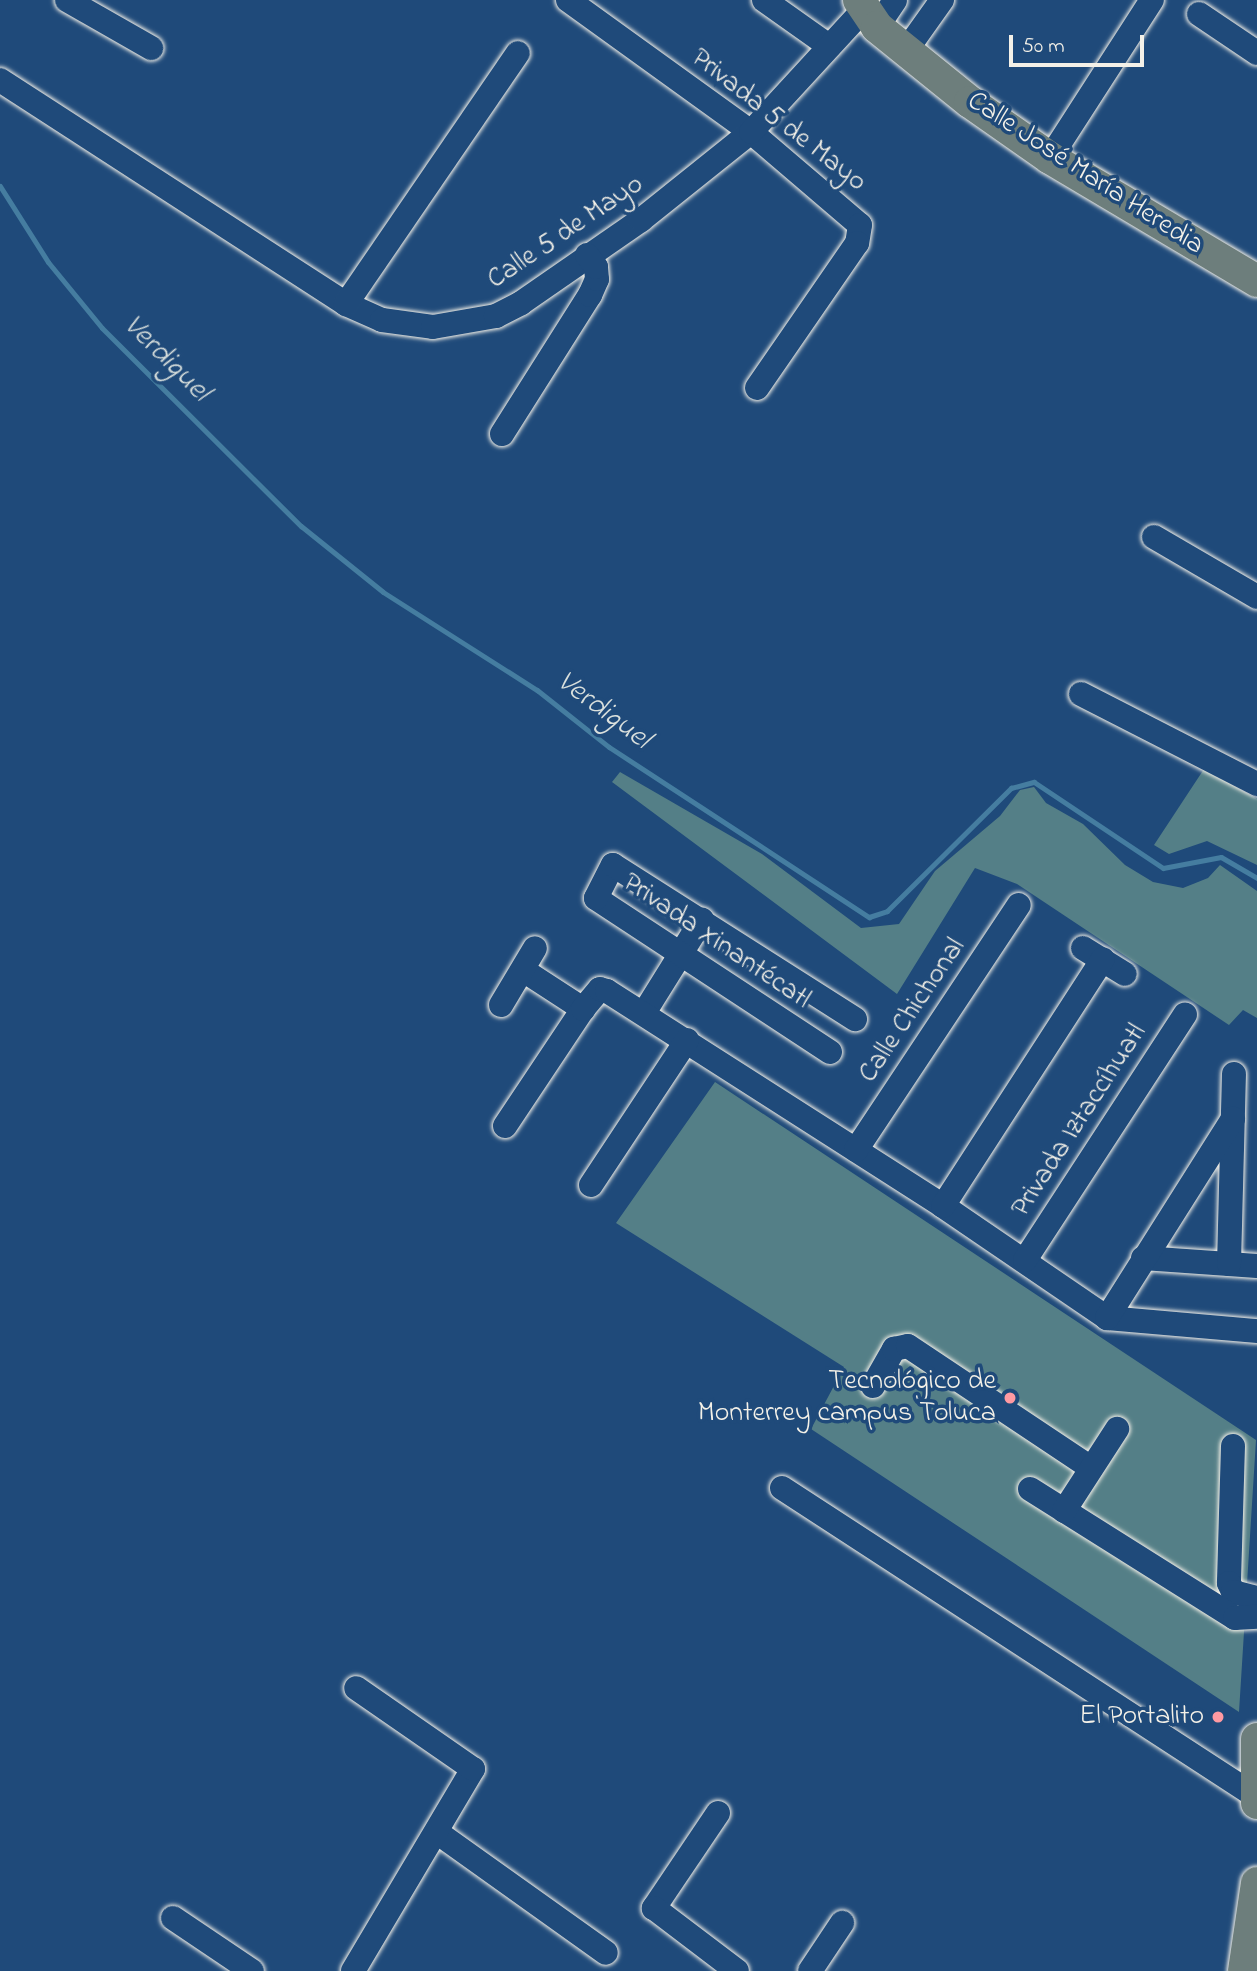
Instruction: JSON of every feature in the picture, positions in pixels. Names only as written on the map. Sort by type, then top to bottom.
[{"type":"main road","name":"Calle José María Heredia","points":[[867,12],[905,52],[1050,158],[1257,281]]},
{"type":"main road","points":[[1256,1799],[1257,1739]]},
{"type":"main road","points":[[1244,1971],[1257,1884]]},
{"type":"street","points":[[67,0],[151,48]]},
{"type":"street","name":"Privada 5 de Mayo","points":[[568,0],[751,132],[853,217],[862,231],[757,388]]},
{"type":"street","points":[[764,0],[829,46]]},
{"type":"street","name":"Calle 5 de Mayo","points":[[0,80],[346,304],[406,326],[462,325],[496,316],[521,303],[701,175],[751,132],[829,46],[867,12],[895,0]]},
{"type":"street","points":[[905,52],[943,0]]},
{"type":"street","points":[[1050,158],[1152,0]]},
{"type":"street","points":[[1199,14],[1257,53]]},
{"type":"street","points":[[346,304],[518,53]]},
{"type":"street","points":[[502,434],[590,295],[597,279],[596,267],[587,256]]},
{"type":"street","points":[[1154,537],[1257,597]]},
{"type":"street","points":[[1082,694],[1257,784]]},
{"type":"street","name":"Privada Xinantécatl","points":[[833,1005],[821,1046],[596,898],[597,891],[615,864],[855,1019]]},
{"type":"street","name":"Calle Chichonal","points":[[856,1150],[1017,904]]},
{"type":"street","points":[[645,1013],[702,920]]},
{"type":"street","points":[[501,1005],[535,948]]},
{"type":"street","points":[[943,1206],[1093,954],[1125,974]]},
{"type":"street","points":[[523,970],[583,1009]]},
{"type":"street","points":[[506,1126],[583,1009],[600,989],[645,1013],[943,1206],[1107,1318],[1257,1331]]},
{"type":"street","name":"Privada Iztaccíhuatl","points":[[1025,1260],[1184,1015]]},
{"type":"street","points":[[591,1185],[687,1040]]},
{"type":"street","points":[[1229,1264],[1234,1074]]},
{"type":"street","points":[[1107,1318],[1233,1119]]},
{"type":"street","points":[[1143,1258],[1257,1266]]},
{"type":"street","points":[[873,1386],[894,1349],[908,1346],[1091,1468]]},
{"type":"street","points":[[1064,1511],[1117,1429]]},
{"type":"street","points":[[1233,1446],[1229,1583],[1233,1592],[1257,1598]]},
{"type":"street","points":[[782,1488],[1256,1799]]},
{"type":"street","points":[[1030,1489],[1235,1618],[1257,1617]]},
{"type":"street","points":[[353,1971],[438,1833],[473,1769],[468,1762],[356,1688]]},
{"type":"street","points":[[718,1813],[654,1908],[737,1971]]},
{"type":"street","points":[[438,1833],[606,1953]]},
{"type":"street","points":[[173,1918],[252,1971]]},
{"type":"street","points":[[810,1971],[842,1923]]},
{"type":"green space","points":[[1204,769],[1257,799],[1257,865],[1207,841],[1169,854],[1154,845]]},
{"type":"green space","points":[[620,772],[762,854],[861,928],[899,924],[935,871],[1000,816],[1020,790],[1034,787],[1046,803],[1083,824],[1125,865],[1153,882],[1183,888],[1208,878],[1220,865],[1257,891],[1257,1018],[1243,1010],[1229,1025],[1017,884],[975,868],[897,994],[612,782]]},
{"type":"green space","name":"Tecnológico de Monterrey campus Toluca","points":[[715,1082],[1256,1440],[1239,1712],[811,1429],[844,1367],[616,1223]]},
{"type":"waterway","name":"Verdiguel","points":[[0,186],[48,262],[102,328],[301,526],[383,592],[537,690],[609,747],[869,917],[887,911],[1011,788],[1034,782],[1163,868],[1221,857],[1257,878]]},
{"type":"place","name":"Tecnológico de Monterrey campus Toluca","points":[[1010,1398]]},
{"type":"place","name":"El Portalito","points":[[1218,1717]]}]
